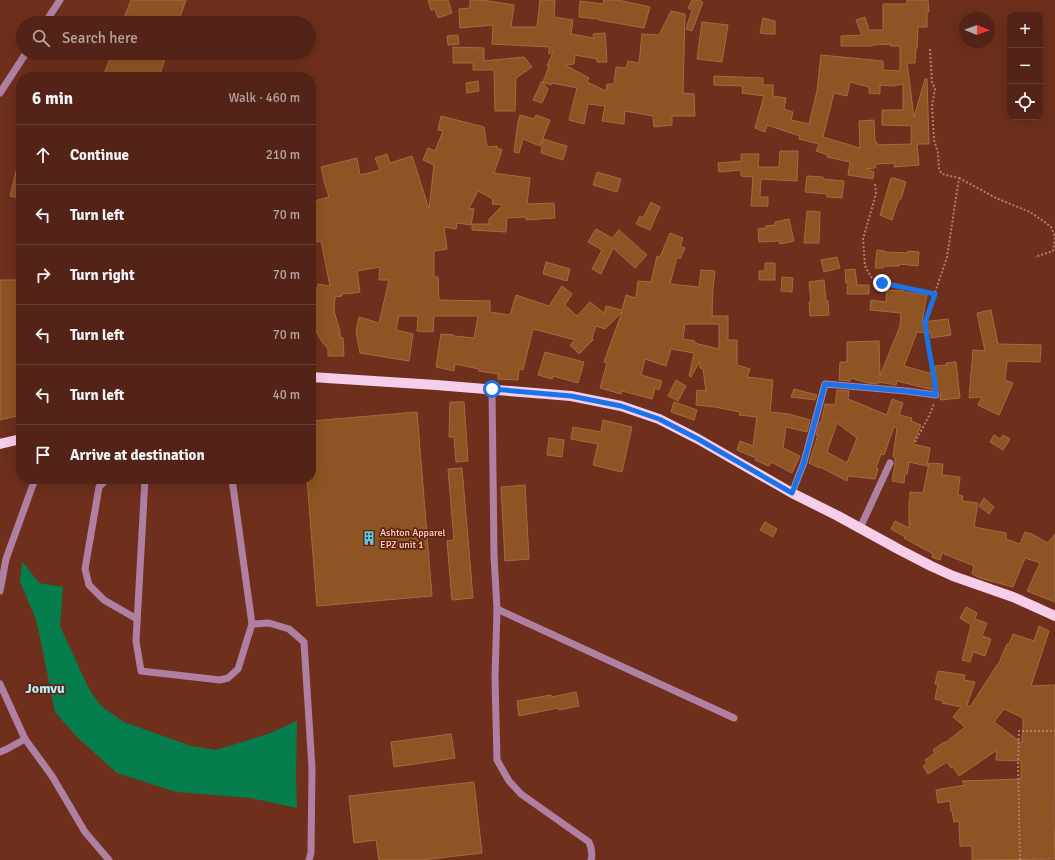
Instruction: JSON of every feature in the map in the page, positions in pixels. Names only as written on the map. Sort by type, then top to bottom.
[{"type":"main road","points":[[316,377],[492,389],[571,396],[621,406],[659,419],[698,439],[792,493],[931,566],[953,576],[1013,597],[1055,616]]},
{"type":"main road","points":[[0,444],[16,440]]},
{"type":"street","points":[[50,16],[60,0]]},
{"type":"street","points":[[0,93],[21,60]]},
{"type":"street","points":[[792,493],[804,462],[825,384],[936,395]]},
{"type":"street","points":[[492,389],[494,556],[497,609],[495,678],[497,760],[509,781],[521,794],[589,842],[591,848],[591,860]]},
{"type":"street","points":[[860,528],[890,463]]},
{"type":"street","points":[[0,591],[6,559],[33,484]]},
{"type":"street","points":[[102,484],[99,487],[86,569],[89,585],[104,600],[137,620]]},
{"type":"street","points":[[145,484],[136,641],[141,671],[220,680],[228,678],[238,669],[252,624],[233,484]]},
{"type":"street","points":[[497,609],[734,718]]},
{"type":"street","points":[[252,624],[269,623],[289,629],[304,642],[312,768],[311,853],[309,860]]},
{"type":"street","points":[[0,684],[24,739],[52,776],[85,832],[109,860]]},
{"type":"street","points":[[0,752],[24,739]]},
{"type":"path","points":[[930,49],[932,82],[935,89],[932,106],[934,140],[938,153],[939,169],[942,174],[959,178],[996,198],[1030,212],[1051,227],[1055,237],[1053,251],[1035,257]]},
{"type":"path","points":[[914,442],[935,402],[936,395],[934,377],[925,322],[948,257],[959,178]]},
{"type":"path","points":[[875,184],[876,194],[863,239],[865,266],[872,277],[882,283],[935,294]]},
{"type":"path","points":[[1020,860],[1018,762],[1019,731],[1055,731]]},
{"type":"green space","points":[[22,561],[39,583],[63,587],[60,626],[89,689],[101,706],[124,722],[191,746],[216,750],[268,734],[297,721],[297,808],[250,798],[176,792],[117,773],[77,737],[55,712],[35,617],[20,582]]},
{"type":"building","points":[[131,0],[186,0],[180,16],[125,16]]},
{"type":"building","points":[[428,0],[448,0],[452,13],[438,18],[435,9],[431,10]]},
{"type":"building","points":[[470,0],[483,0],[514,5],[511,27],[537,27],[540,0],[555,0],[554,17],[573,20],[571,34],[594,38],[593,34],[605,33],[607,62],[597,62],[597,59],[575,55],[574,64],[565,65],[589,78],[587,82],[606,91],[607,84],[614,84],[616,67],[626,68],[628,61],[639,63],[642,34],[659,35],[671,11],[685,14],[683,93],[694,94],[695,116],[672,116],[672,125],[654,127],[653,116],[625,111],[624,124],[602,121],[605,106],[588,104],[584,124],[569,120],[577,88],[552,83],[551,85],[543,82],[549,66],[547,66],[553,52],[549,54],[549,47],[492,44],[493,25],[460,28],[459,9],[470,8]]},
{"type":"building","points":[[604,0],[618,0],[650,7],[644,28],[599,19],[579,17],[580,1],[603,4]]},
{"type":"building","points":[[692,0],[699,0],[703,2],[692,31],[686,29],[692,10],[688,8]]},
{"type":"building","points":[[907,0],[928,0],[929,12],[927,12],[927,27],[918,27],[915,63],[907,63],[914,117],[925,79],[927,79],[929,144],[917,144],[919,165],[894,167],[895,163],[876,164],[875,168],[866,169],[874,172],[873,179],[848,175],[850,162],[827,157],[828,155],[816,151],[819,144],[799,139],[800,136],[767,125],[765,132],[755,128],[764,96],[742,93],[743,86],[714,85],[714,76],[763,78],[763,85],[773,85],[773,96],[786,98],[784,109],[793,112],[791,120],[809,124],[817,91],[821,55],[883,61],[883,70],[900,71],[900,46],[890,46],[891,44],[872,46],[841,46],[841,36],[862,35],[856,20],[865,17],[869,30],[883,30],[883,4],[907,4]],"holes":[[[850,82],[869,87],[869,93],[880,94],[880,85],[892,86],[903,84],[903,110],[882,110],[882,125],[912,126],[911,144],[877,145],[877,142],[875,142],[874,120],[859,121],[860,148],[823,137],[834,93],[847,96]]]},
{"type":"building","points":[[763,18],[775,21],[775,34],[760,33]]},
{"type":"building","points":[[702,22],[728,25],[722,62],[697,59]]},
{"type":"building","points":[[458,35],[459,44],[448,45],[447,36]]},
{"type":"building","points":[[453,47],[484,48],[484,61],[524,57],[532,67],[516,78],[515,111],[495,111],[494,70],[473,70],[473,63],[453,63]]},
{"type":"building","points":[[109,60],[165,60],[161,72],[105,72]]},
{"type":"building","points":[[478,81],[479,91],[467,93],[466,83]]},
{"type":"building","points":[[542,81],[548,89],[542,103],[533,100]]},
{"type":"building","points":[[520,115],[534,119],[536,115],[550,120],[540,146],[523,139],[519,153],[514,152]]},
{"type":"building","points":[[441,116],[484,127],[487,147],[497,146],[497,148],[502,150],[494,173],[530,178],[527,204],[554,203],[555,218],[526,220],[526,217],[507,218],[506,232],[472,230],[472,224],[489,224],[489,219],[503,205],[492,204],[493,199],[478,191],[469,208],[474,209],[471,225],[457,223],[456,229],[444,227],[447,249],[434,251],[434,277],[438,277],[439,300],[490,301],[490,312],[510,315],[516,295],[549,306],[562,286],[572,294],[565,305],[577,316],[590,302],[604,313],[606,306],[622,310],[626,295],[636,298],[638,281],[651,282],[657,256],[660,257],[670,233],[683,238],[680,246],[685,248],[680,259],[677,257],[670,284],[699,287],[701,270],[715,271],[712,316],[728,316],[728,340],[737,340],[737,365],[750,369],[747,377],[773,380],[770,412],[789,414],[810,420],[807,432],[786,427],[783,448],[800,456],[792,473],[771,462],[769,466],[755,460],[756,458],[737,450],[740,441],[753,446],[757,417],[739,415],[740,412],[715,407],[696,405],[697,390],[706,391],[703,369],[700,368],[700,361],[691,377],[689,376],[694,353],[671,349],[666,366],[645,359],[641,375],[662,381],[659,390],[655,388],[652,399],[622,391],[621,394],[600,388],[607,363],[604,362],[622,312],[605,329],[596,326],[592,338],[593,340],[579,354],[570,345],[575,340],[533,329],[523,370],[519,369],[518,380],[498,379],[498,374],[479,371],[479,369],[455,364],[454,371],[436,367],[441,334],[474,338],[478,316],[434,316],[433,332],[417,331],[418,316],[399,316],[396,330],[413,334],[409,361],[360,353],[356,331],[359,317],[379,323],[389,280],[379,280],[380,267],[357,271],[360,292],[342,294],[342,296],[335,297],[334,311],[340,331],[340,337],[343,338],[344,356],[328,356],[328,349],[316,331],[316,288],[318,288],[318,284],[330,286],[321,241],[316,242],[316,201],[329,197],[321,167],[357,158],[360,175],[380,170],[375,158],[387,154],[390,163],[412,156],[429,209],[434,165],[423,160],[428,148],[435,151],[443,131],[438,130]],"holes":[[[685,324],[719,324],[719,349],[694,343],[695,341],[683,339]]]},
{"type":"building","points":[[543,139],[567,146],[563,160],[541,153]]},
{"type":"building","points":[[780,151],[798,151],[797,181],[761,179],[760,197],[768,197],[768,206],[751,206],[753,177],[741,176],[741,170],[719,172],[718,163],[741,161],[741,154],[759,154],[758,167],[779,167]]},
{"type":"building","points":[[16,172],[16,197],[10,196]]},
{"type":"building","points":[[597,172],[621,179],[617,192],[593,185]]},
{"type":"building","points":[[807,176],[844,181],[842,198],[827,197],[827,194],[805,192]]},
{"type":"building","points":[[891,178],[906,182],[892,220],[880,215]]},
{"type":"building","points":[[651,202],[660,207],[650,230],[636,224],[640,216],[643,218]]},
{"type":"building","points":[[807,211],[820,212],[819,243],[804,243]]},
{"type":"building","points":[[789,219],[794,241],[780,244],[779,241],[759,242],[758,229],[766,228],[766,226],[775,225],[775,222]]},
{"type":"building","points":[[596,229],[612,238],[619,230],[647,255],[635,268],[613,248],[601,274],[592,269],[602,250],[588,242]]},
{"type":"building","points":[[877,250],[885,252],[919,252],[918,266],[899,264],[899,266],[883,266],[883,268],[875,268]]},
{"type":"building","points":[[837,257],[840,268],[824,272],[821,260]]},
{"type":"building","points":[[546,262],[570,269],[567,281],[543,274]]},
{"type":"building","points":[[765,263],[775,263],[775,280],[759,280],[759,271],[765,271]]},
{"type":"building","points":[[855,269],[857,285],[869,285],[869,294],[847,294],[848,283],[846,283],[845,270]]},
{"type":"building","points":[[782,277],[793,278],[792,292],[781,291]]},
{"type":"building","points":[[0,280],[16,280],[16,416],[0,420]]},
{"type":"building","points":[[824,280],[829,315],[810,316],[809,302],[811,302],[809,282]]},
{"type":"building","points":[[887,290],[927,295],[922,322],[948,319],[951,335],[931,338],[931,333],[917,332],[904,366],[936,375],[935,366],[947,365],[946,363],[956,362],[960,398],[940,400],[941,393],[939,391],[897,381],[896,385],[878,382],[878,384],[868,383],[851,378],[850,381],[839,380],[840,362],[847,362],[847,342],[879,341],[880,376],[900,326],[901,313],[870,310],[871,300],[886,302]]},
{"type":"building","points":[[991,310],[998,344],[1041,345],[1040,362],[1007,361],[1005,380],[1013,383],[999,415],[978,405],[982,397],[969,398],[973,350],[985,351],[977,313]]},
{"type":"building","points":[[545,352],[584,362],[578,383],[553,376],[552,379],[538,375]]},
{"type":"building","points":[[676,380],[686,386],[678,401],[668,396]]},
{"type":"building","points":[[794,389],[817,395],[815,400],[791,397]]},
{"type":"building","points":[[837,390],[849,391],[848,399],[887,415],[892,399],[903,403],[899,415],[912,418],[911,421],[921,425],[913,444],[930,448],[927,466],[909,462],[904,483],[892,481],[895,463],[895,458],[893,457],[897,428],[894,427],[884,455],[881,454],[876,468],[878,469],[875,479],[848,476],[847,481],[809,463],[818,435],[816,435],[820,422],[821,423],[825,404],[835,405]],"holes":[[[837,423],[857,438],[847,463],[827,452]]]},
{"type":"building","points":[[450,402],[464,402],[468,461],[456,462],[454,437],[449,437]]},
{"type":"building","points":[[674,402],[697,410],[694,420],[671,412]]},
{"type":"building","name":"Ashton Apparel EPZ unit 1","points":[[417,412],[432,596],[317,606],[307,484],[316,484],[316,421]]},
{"type":"building","points":[[603,420],[632,427],[622,472],[593,465],[598,444],[571,439],[573,427],[601,432]]},
{"type":"building","points":[[994,435],[1000,439],[1003,435],[1010,439],[1003,450],[990,442]]},
{"type":"building","points":[[549,438],[564,440],[562,457],[547,455]]},
{"type":"building","points":[[929,463],[943,464],[942,475],[960,477],[958,495],[963,496],[962,501],[978,503],[974,527],[1006,533],[1006,539],[1020,544],[1025,532],[1032,534],[1048,543],[1055,534],[1055,602],[1027,591],[1040,563],[1025,558],[1013,587],[980,578],[972,574],[974,566],[942,553],[940,560],[932,557],[933,554],[891,529],[895,521],[909,528],[910,492],[923,493]]},
{"type":"building","points":[[462,468],[473,598],[452,600],[447,541],[454,540],[448,469]]},
{"type":"building","points":[[525,485],[529,559],[505,561],[501,487]]},
{"type":"building","points":[[984,498],[994,507],[989,514],[979,506]]},
{"type":"building","points":[[765,522],[777,529],[773,537],[760,530]]},
{"type":"building","points":[[966,607],[977,613],[975,619],[987,623],[982,636],[991,639],[985,656],[973,652],[970,662],[962,660],[971,625],[960,618]]},
{"type":"building","points":[[1039,626],[1049,631],[1031,686],[1055,685],[1055,859],[972,860],[972,846],[960,846],[959,821],[954,822],[950,801],[938,803],[936,790],[965,785],[962,781],[1021,779],[1021,761],[996,760],[997,750],[959,776],[953,767],[951,768],[947,762],[928,774],[923,766],[927,763],[925,760],[935,753],[933,750],[944,742],[945,743],[965,727],[953,717],[961,707],[942,703],[943,701],[935,699],[938,684],[935,684],[938,671],[965,675],[964,680],[975,682],[967,705],[970,707],[998,665],[1013,634],[1034,641]],"holes":[[[1004,709],[1023,718],[1022,743],[994,722]]]},
{"type":"building","points":[[576,692],[579,706],[559,710],[558,708],[519,716],[517,701],[551,695],[552,697]]},
{"type":"building","points":[[451,734],[455,758],[394,767],[391,742]]},
{"type":"building","points":[[474,782],[482,853],[422,860],[379,860],[376,840],[354,843],[349,796]]},
{"type":"place","name":"Ashton Apparel EPZ unit 1","points":[[369,538]]},
{"type":"district","name":"Jomvu","points":[[45,688]]},
{"type":"route","points":[[492,389],[571,396],[621,406],[659,419],[698,439],[792,493],[804,462],[825,384],[936,395],[925,322],[935,294],[882,283]]}]
